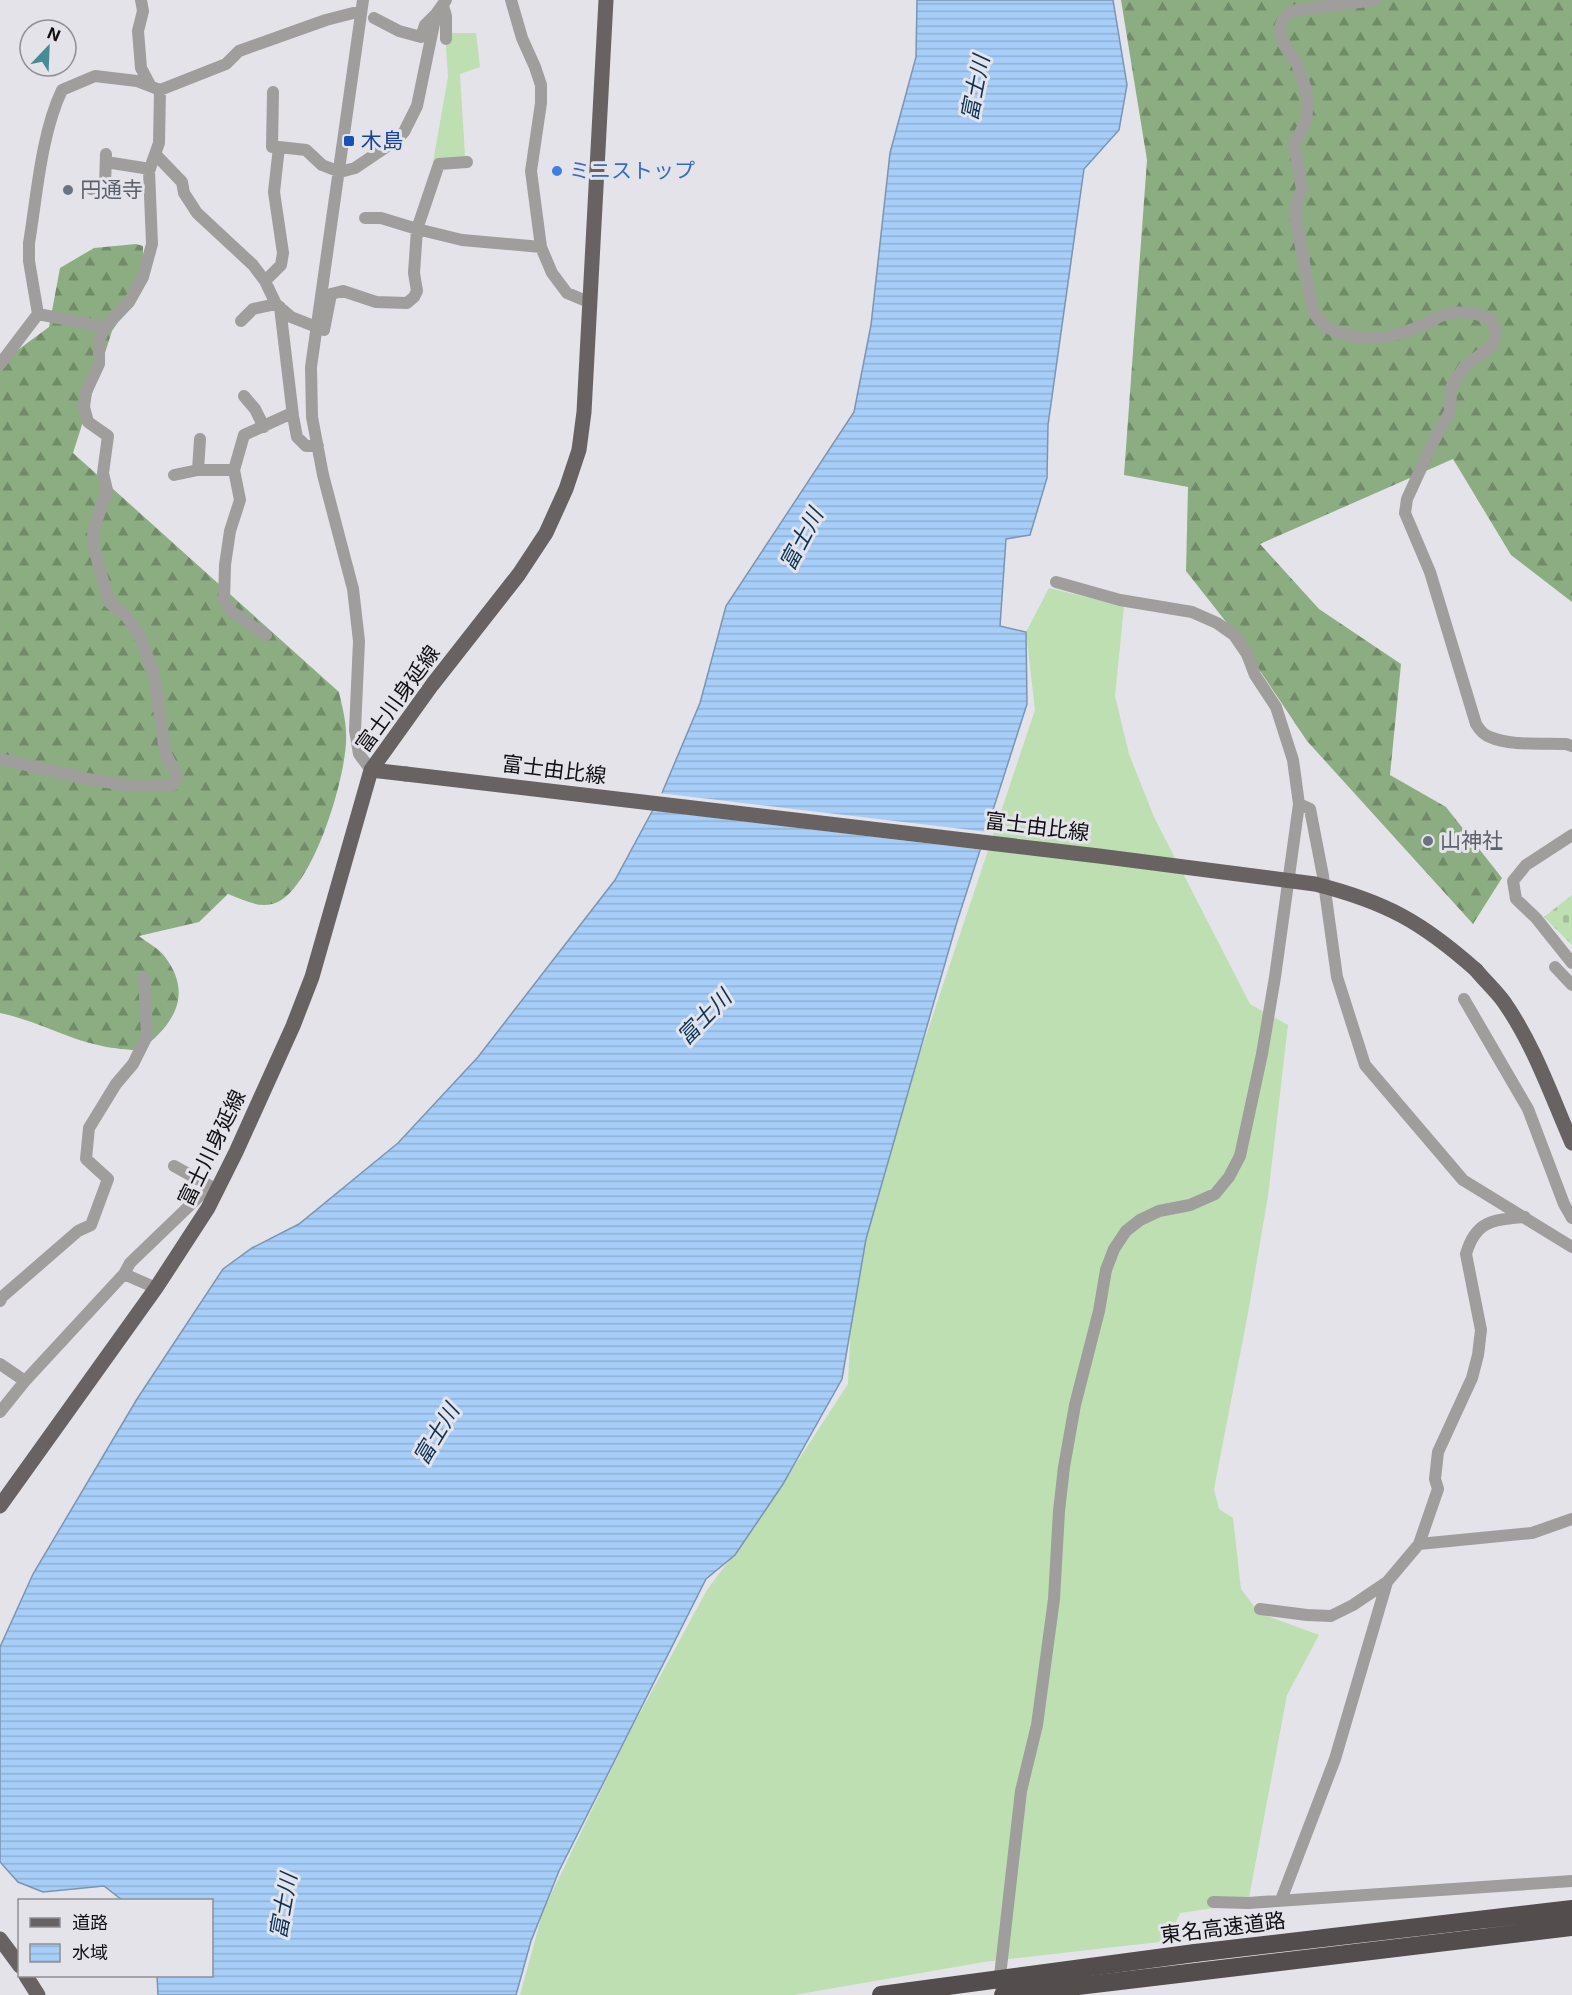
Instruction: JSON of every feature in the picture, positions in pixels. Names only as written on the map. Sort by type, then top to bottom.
[{"type":"highway","name":"東名高速道路","points":[[881,1995],[1195,1953],[1572,1909]]},
{"type":"highway","name":"東名高速道路","points":[[1002,1995],[1572,1927]]},
{"type":"main road","name":"富士川身延線","points":[[0,1506],[156,1288],[208,1208],[293,1026],[312,977],[371,770],[432,685],[519,574],[546,533],[566,489],[580,440],[591,303],[606,0]]},
{"type":"main road","name":"富士由比線","points":[[371,770],[1254,875],[1315,884],[1350,893],[1416,922],[1476,970],[1502,1000],[1523,1032],[1572,1143]]},
{"type":"main road","points":[[0,1940],[18,1963]]},
{"type":"main road","points":[[27,1977],[38,1995]]},
{"type":"street","points":[[0,759],[88,779],[132,786],[173,785],[177,777],[165,752],[154,674],[139,634],[126,616],[109,602],[95,552],[93,532],[106,490],[104,472],[108,436],[88,422],[84,407],[86,392],[99,364],[99,340],[105,327],[129,302],[143,277],[152,244],[150,169],[159,143],[155,88],[141,68],[138,31],[143,11],[141,0]]},
{"type":"street","points":[[511,0],[522,38],[541,85],[541,103],[531,171],[541,247],[552,273],[567,293],[591,303]]},
{"type":"street","points":[[1375,0],[1291,11],[1281,22],[1281,38],[1297,64],[1309,104],[1303,130],[1293,144],[1302,189],[1296,204],[1296,220],[1313,311],[1319,323],[1360,339],[1387,338],[1409,331],[1446,314],[1477,313],[1491,319],[1496,334],[1492,346],[1464,367],[1451,388],[1450,412],[1433,442],[1407,499],[1405,513],[1430,572],[1476,724],[1481,731],[1490,738],[1572,746]]},
{"type":"street","points":[[0,364],[38,314],[29,261],[29,243],[47,131],[54,105],[62,90],[95,76],[137,81],[155,88],[226,64],[239,51],[362,5]]},
{"type":"street","points":[[362,5],[311,367],[312,417],[323,475],[353,589],[358,641],[355,730],[359,754],[371,770]]},
{"type":"street","points":[[265,281],[281,265],[283,253],[274,192],[279,147],[306,150],[322,165],[339,172],[355,168],[395,141],[404,132],[417,106],[442,7]]},
{"type":"street","points":[[374,18],[399,31],[421,38],[425,25],[442,7]]},
{"type":"street","points":[[442,7],[446,15],[446,39]]},
{"type":"street","points":[[272,147],[273,92]]},
{"type":"street","points":[[156,155],[182,182],[184,192],[197,213],[253,265],[278,305],[291,317],[324,330],[331,294],[343,291],[376,302],[407,303],[414,297],[417,291],[414,273],[417,230],[439,164],[467,162]]},
{"type":"street","points":[[91,189],[105,185],[106,158],[150,169]]},
{"type":"street","points":[[365,218],[381,218],[417,230],[462,240],[541,247]]},
{"type":"street","points":[[241,321],[253,309],[278,305]]},
{"type":"street","points":[[278,305],[297,437],[306,446],[318,446]]},
{"type":"street","points":[[38,314],[105,327]]},
{"type":"street","points":[[244,396],[255,409],[264,427]]},
{"type":"street","points":[[266,635],[232,612],[224,601],[225,565],[230,531],[240,500],[234,470],[244,435],[292,413]]},
{"type":"street","points":[[198,470],[200,439]]},
{"type":"street","points":[[174,475],[198,470],[234,470]]},
{"type":"street","points":[[1002,1995],[999,1989],[1012,1858],[1021,1791],[1037,1725],[1054,1599],[1064,1467],[1075,1405],[1099,1311],[1106,1270],[1114,1249],[1126,1231],[1140,1220],[1159,1211],[1190,1205],[1215,1194],[1229,1177],[1240,1156],[1262,1054],[1275,977],[1299,804],[1293,760],[1276,707],[1255,675],[1247,654],[1234,635],[1217,623],[1192,612],[1120,600],[1056,582]]},
{"type":"street","points":[[1299,804],[1310,809],[1323,876],[1337,977],[1365,1065],[1463,1180],[1572,1247]]},
{"type":"street","points":[[1572,835],[1526,865],[1513,881],[1516,899],[1536,918],[1572,963]]},
{"type":"street","points":[[1554,967],[1572,985]]},
{"type":"street","points":[[0,1301],[78,1231],[91,1225],[108,1179],[86,1160],[89,1128],[116,1084],[133,1064],[147,1036],[144,977]]},
{"type":"street","points":[[1464,999],[1528,1109],[1564,1204],[1572,1218]]},
{"type":"street","points":[[0,1412],[124,1274],[130,1263],[210,1186],[174,1166]]},
{"type":"street","points":[[1260,1609],[1331,1616],[1353,1605],[1387,1582],[1419,1544],[1438,1489],[1435,1479],[1438,1452],[1472,1378],[1478,1355],[1481,1330],[1466,1254],[1469,1243],[1473,1234],[1485,1224],[1525,1217]]},
{"type":"street","points":[[124,1274],[156,1288]]},
{"type":"street","points":[[0,1364],[26,1381]]},
{"type":"street","points":[[1419,1544],[1532,1533],[1572,1519]]},
{"type":"street","points":[[1281,1900],[1335,1759],[1387,1582]]},
{"type":"street","points":[[1213,1902],[1248,1903],[1572,1881]]},
{"type":"green space","points":[[1121,0],[1572,0],[1572,602],[1511,555],[1453,459],[1260,544],[1319,609],[1401,664],[1390,775],[1446,807],[1502,878],[1473,924],[1307,741],[1234,632],[1186,571],[1188,487],[1124,475],[1147,160]]},
{"type":"green space","points":[[450,33],[476,33],[480,67],[460,74],[465,156],[433,162],[448,77],[446,47]]},
{"type":"green space","points":[[136,244],[143,246],[143,285],[112,331],[73,453],[339,692],[346,733],[341,774],[325,829],[301,879],[287,896],[272,904],[261,905],[228,894],[199,922],[139,936],[165,957],[174,971],[178,984],[178,997],[176,1009],[170,1020],[139,1051],[89,1043],[0,1013],[0,363],[49,327],[60,268],[94,248]]},
{"type":"green space","points":[[1049,588],[1124,606],[1115,696],[1129,754],[1154,817],[1250,1004],[1288,1025],[1268,1196],[1214,1489],[1219,1509],[1233,1518],[1241,1589],[1259,1613],[1319,1635],[1287,1695],[1248,1903],[1180,1913],[1168,1941],[984,1962],[794,1995],[520,1995],[543,1911],[628,1735],[707,1590],[761,1517],[848,1384],[854,1251],[1035,710],[1026,632]]},
{"type":"green space","points":[[1572,895],[1572,945],[1544,917]]},
{"type":"water","name":"富士川","points":[[917,0],[1113,0],[1127,85],[1119,130],[1084,169],[1048,425],[1047,478],[1030,535],[1006,539],[1000,626],[1026,632],[1027,704],[956,925],[866,1239],[842,1379],[783,1484],[735,1555],[706,1579],[559,1871],[531,1941],[516,1995],[158,1995],[157,1977],[213,1977],[213,1899],[121,1899],[104,1886],[43,1892],[18,1882],[0,1862],[0,1647],[33,1574],[137,1399],[223,1269],[252,1248],[299,1224],[398,1143],[478,1057],[615,880],[662,793],[700,703],[726,606],[854,412],[871,325],[890,153],[916,57]]},
{"type":"pier","points":[[659,793],[988,832],[983,850],[650,810]]},
{"type":"place","name":"木島","points":[[349,141]]},
{"type":"place","name":"ミニストップ","points":[[557,171]]},
{"type":"place","name":"円通寺","points":[[68,190]]},
{"type":"place","name":"山神社","points":[[1428,841]]}]
